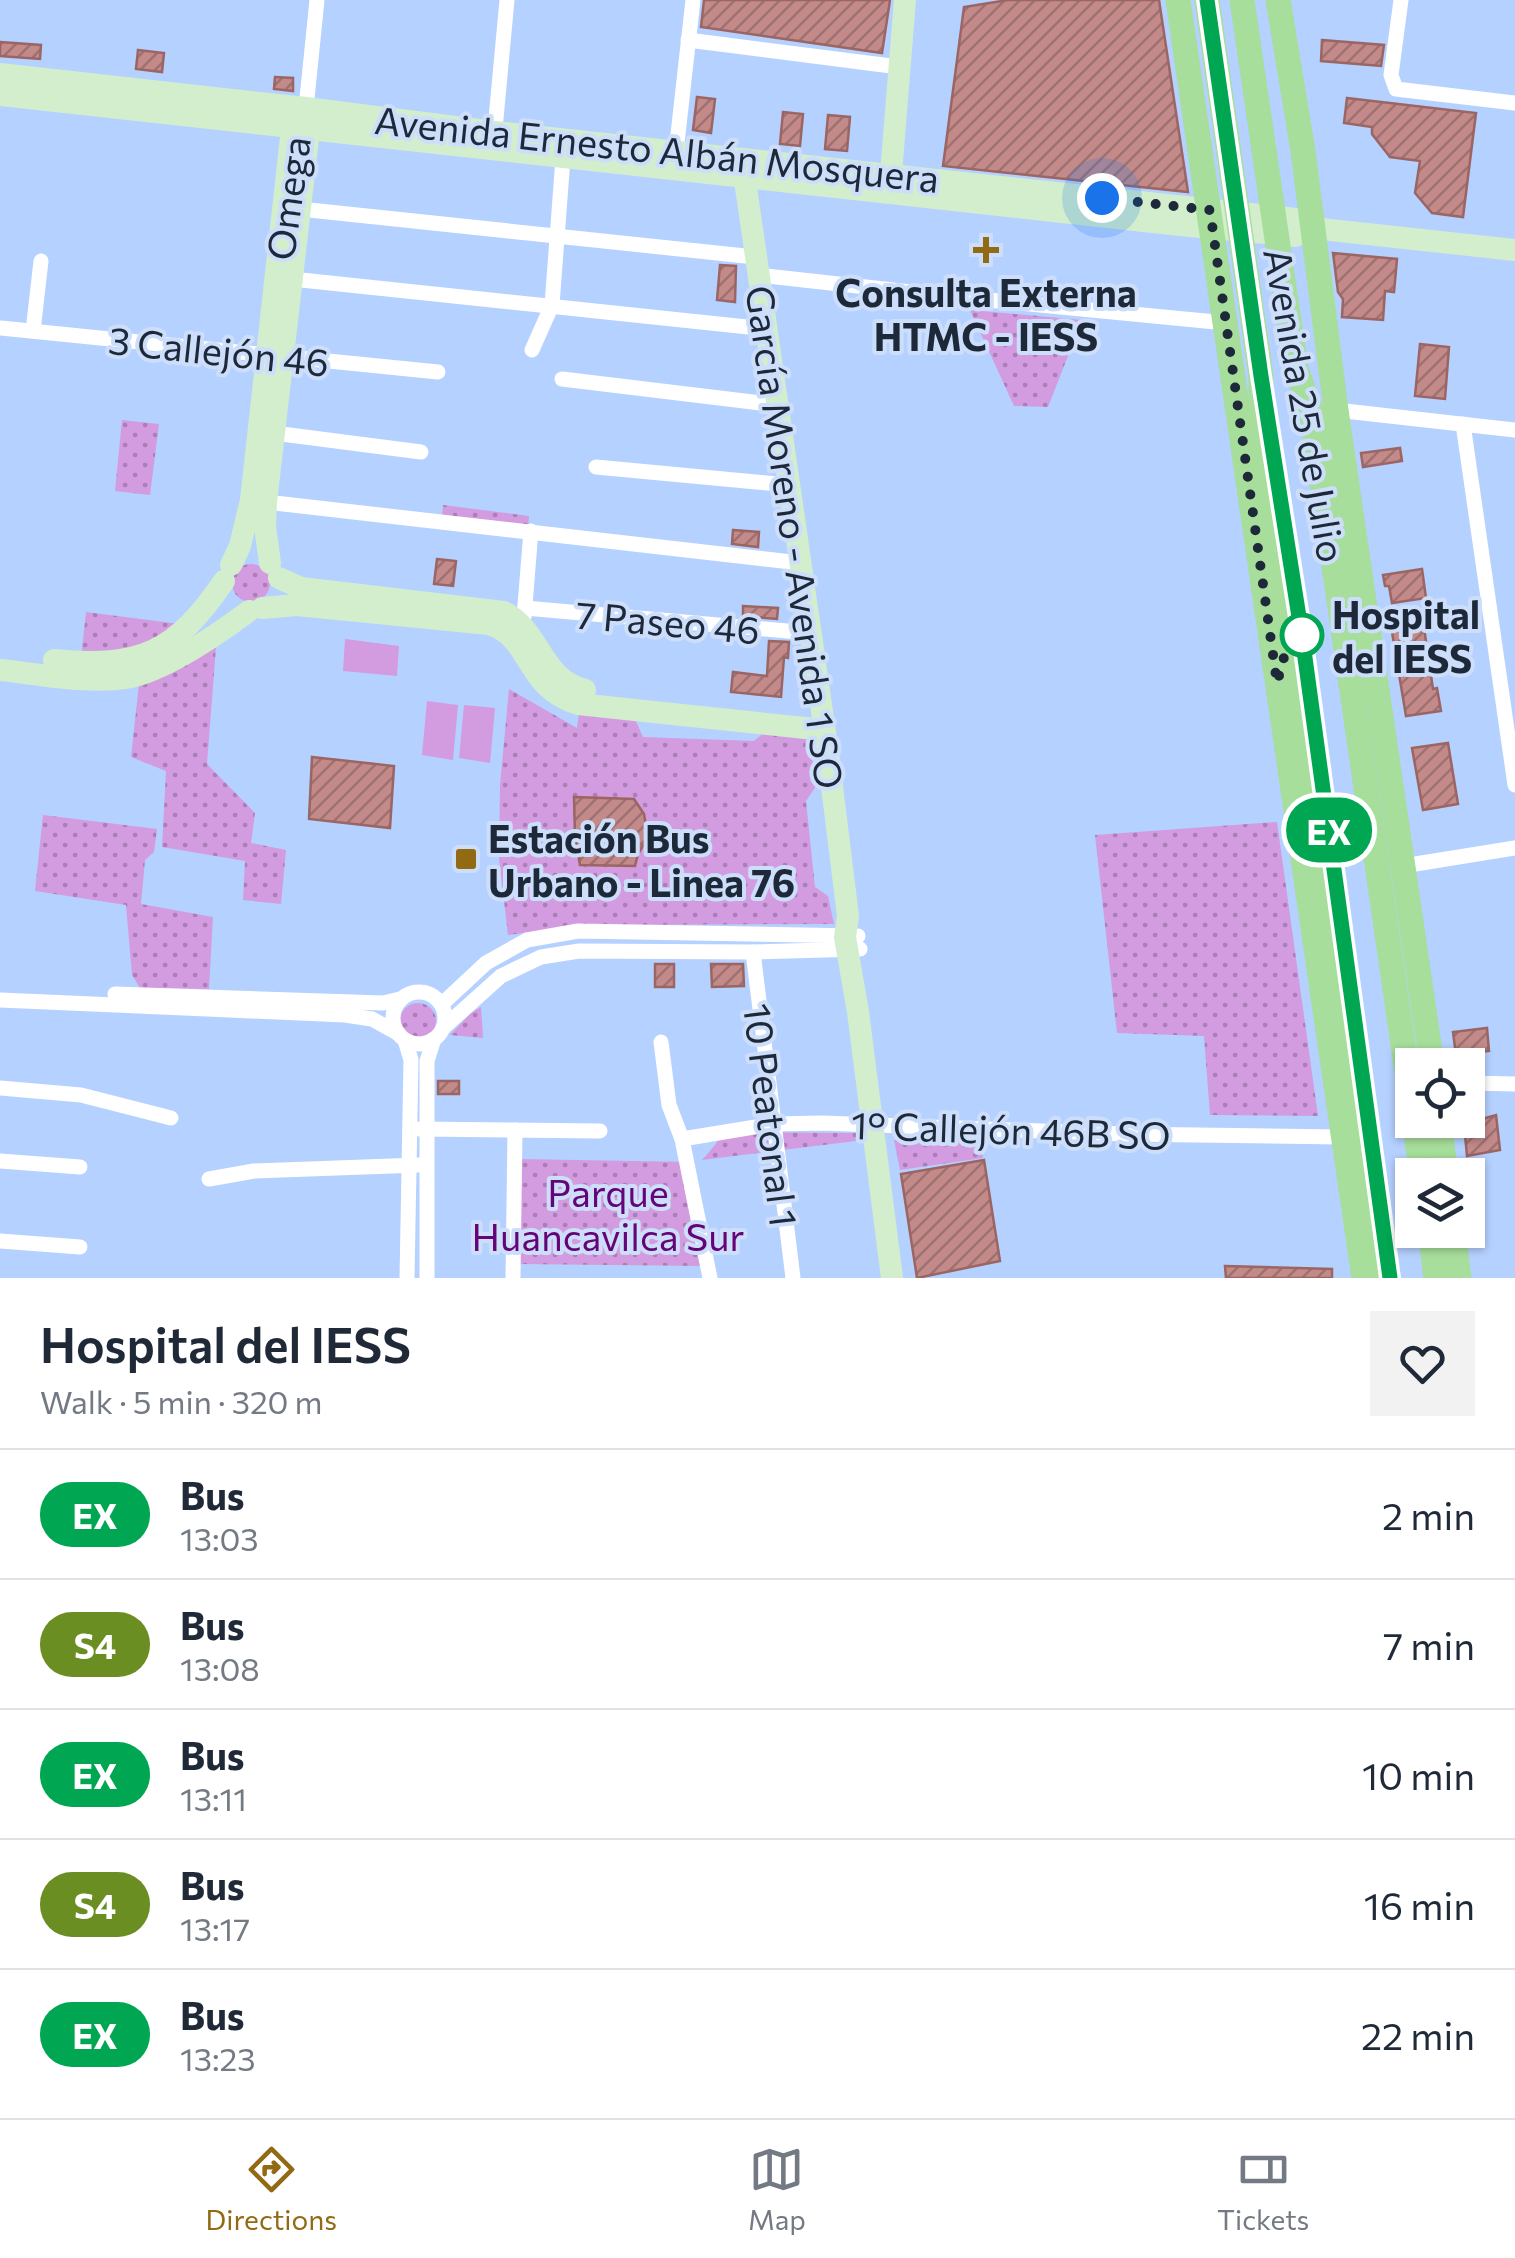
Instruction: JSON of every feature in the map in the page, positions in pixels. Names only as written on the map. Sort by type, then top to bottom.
[{"type":"main road","name":"Avenida 25 de Julio","points":[[1178,0],[1364,1278]]},
{"type":"main road","name":"Avenida 25 de Julio","points":[[1207,0],[1259,362],[1261,424],[1381,1278]]},
{"type":"main road","name":"Avenida 25 de Julio","points":[[1242,0],[1296,369],[1312,414],[1404,1048]]},
{"type":"main road","name":"Avenida 25 de Julio","points":[[1278,0],[1430,1048]]},
{"type":"main road","points":[[1204,168],[1210,179],[1228,194],[1263,196],[1284,186],[1302,151]]},
{"type":"main road","points":[[1222,296],[1224,286],[1239,267],[1272,256],[1294,261],[1320,288]]},
{"type":"main road","points":[[1350,665],[1364,594]]},
{"type":"main road","points":[[1277,683],[1292,628]]},
{"type":"main road","points":[[1392,956],[1428,1048]]},
{"type":"main road","points":[[1323,1004],[1356,1098]]},
{"type":"main road","points":[[1432,1248],[1436,1278]]},
{"type":"main road","points":[[1448,1278],[1452,1248]]},
{"type":"main road","points":[[1456,1248],[1460,1278]]},
{"type":"street","points":[[302,122],[316,0]]},
{"type":"street","points":[[494,141],[507,0]]},
{"type":"street","points":[[676,152],[692,0]]},
{"type":"street","points":[[890,184],[905,0]]},
{"type":"street","points":[[1401,0],[1391,75],[1394,86],[1401,91],[1515,103]]},
{"type":"street","points":[[688,40],[898,67]]},
{"type":"street","name":"Avenida Ernesto Albán Mosquera","points":[[0,74],[302,122]]},
{"type":"street","name":"Avenida Ernesto Albán Mosquera","points":[[0,96],[494,141],[676,152],[743,168]]},
{"type":"street","name":"Omega","points":[[274,570],[265,527],[274,433],[275,356],[292,279],[300,209],[302,122]]},
{"type":"street","name":"Omega","points":[[228,573],[251,500],[275,356],[302,122]]},
{"type":"street","name":"Avenida Ernesto Albán Mosquera","points":[[494,141],[563,158],[743,168],[1211,219],[1296,219],[1312,228],[1515,250]]},
{"type":"street","points":[[532,350],[552,305],[563,158]]},
{"type":"street","name":"García Moreno - Avenida 1 SO","points":[[743,168],[879,1124],[905,1278]]},
{"type":"street","points":[[300,209],[558,236],[940,296],[1226,322]]},
{"type":"street","points":[[33,331],[41,262]]},
{"type":"street","points":[[292,279],[766,329]]},
{"type":"street","name":"3 Callejón 46","points":[[1,328],[438,372]]},
{"type":"street","points":[[562,379],[777,405]]},
{"type":"street","points":[[1336,410],[1515,430]]},
{"type":"street","points":[[1463,424],[1515,785]]},
{"type":"street","points":[[274,433],[420,452]]},
{"type":"street","points":[[596,467],[789,485]]},
{"type":"street","points":[[266,502],[800,563]]},
{"type":"street","points":[[531,531],[524,616],[556,676],[566,684],[824,723]]},
{"type":"street","points":[[0,655],[106,662],[149,654],[185,628],[208,604],[238,560],[254,556],[301,588],[493,609],[524,616]]},
{"type":"street","points":[[0,670],[107,680],[155,670],[270,604],[276,596],[274,570]]},
{"type":"street","points":[[228,573],[228,598],[234,605],[256,610],[297,605],[488,624],[508,634],[546,688],[560,699],[578,704],[824,723]]},
{"type":"street","name":"7 Paseo 46","points":[[524,616],[810,633]]},
{"type":"street","points":[[1402,866],[1515,848]]},
{"type":"street","points":[[442,1004],[486,963],[527,940],[578,931],[852,938]]},
{"type":"street","points":[[0,991],[346,1008],[420,1044],[438,1034],[501,976],[541,958],[579,952],[753,952],[852,938]]},
{"type":"street","name":"10 Peatonal 1","points":[[753,952],[793,1278]]},
{"type":"street","points":[[0,1000],[346,1008],[384,1003],[412,992],[429,993],[445,1012],[427,1061],[426,1278]]},
{"type":"street","points":[[400,999],[393,1020],[411,1060],[407,1278]]},
{"type":"street","points":[[661,1042],[669,1105],[682,1139],[710,1278]]},
{"type":"street","points":[[1485,1083],[1515,1084]]},
{"type":"street","points":[[0,1088],[81,1095],[170,1118]]},
{"type":"street","name":"1° Callejón 46B SO","points":[[682,1139],[773,1124],[1342,1137]]},
{"type":"street","name":"García Moreno - Avenida 1 SO","points":[[879,1124],[892,1278]]},
{"type":"street","points":[[410,1128],[600,1131]]},
{"type":"street","points":[[513,1278],[515,1130]]},
{"type":"street","points":[[0,1160],[80,1167]]},
{"type":"street","points":[[209,1180],[254,1171],[428,1165]]},
{"type":"street","points":[[0,1241],[80,1247]]},
{"type":"green space","points":[[970,310],[1082,320],[1048,407],[1014,406]]},
{"type":"green space","points":[[122,420],[159,424],[150,495],[115,491]]},
{"type":"green space","points":[[443,505],[529,516],[528,529],[442,519]]},
{"type":"green space","points":[[251,564],[265,569],[270,583],[265,597],[251,602],[237,597],[232,583],[237,569]]},
{"type":"green space","points":[[86,612],[180,624],[160,644],[81,658]]},
{"type":"green space","points":[[345,639],[399,646],[397,676],[343,671]]},
{"type":"green space","points":[[216,647],[207,764],[255,813],[251,843],[286,850],[281,904],[243,900],[245,861],[162,847],[166,771],[131,757],[139,684]]},
{"type":"green space","points":[[509,689],[577,728],[579,713],[635,719],[643,737],[754,741],[765,732],[809,735],[816,786],[806,801],[815,887],[828,896],[834,924],[581,925],[508,935],[499,858],[500,785]]},
{"type":"green space","points":[[427,701],[458,705],[453,760],[422,755]]},
{"type":"green space","points":[[464,705],[495,708],[490,763],[459,758]]},
{"type":"green space","points":[[43,815],[157,829],[154,852],[145,860],[141,904],[213,917],[209,989],[140,988],[132,975],[126,905],[35,891]]},
{"type":"green space","points":[[1277,822],[1318,1116],[1210,1115],[1204,1036],[1117,1033],[1095,835]]},
{"type":"green space","points":[[418,1003],[431,1008],[436,1021],[431,1034],[418,1039],[405,1034],[400,1021],[405,1008]]},
{"type":"green space","points":[[481,1007],[483,1038],[450,1035],[471,1013]]},
{"type":"green space","points":[[723,1132],[856,1133],[856,1141],[702,1160]]},
{"type":"green space","points":[[894,1140],[980,1141],[983,1158],[900,1170]]},
{"type":"green space","name":"Parque Huancavilca Sur","points":[[519,1159],[692,1162],[701,1266],[519,1264]]},
{"type":"building","points":[[704,0],[890,0],[882,53],[701,27]]},
{"type":"building","points":[[1008,0],[1159,0],[1188,192],[943,166],[964,7]]},
{"type":"building","points":[[1322,40],[1384,45],[1381,66],[1321,61]]},
{"type":"building","points":[[0,42],[41,45],[40,59],[0,56]]},
{"type":"building","points":[[138,50],[164,53],[162,72],[136,69]]},
{"type":"building","points":[[275,77],[293,78],[293,91],[274,89]]},
{"type":"building","points":[[697,97],[715,99],[711,133],[693,130]]},
{"type":"building","points":[[1347,98],[1476,113],[1463,217],[1432,213],[1415,193],[1420,161],[1390,157],[1372,134],[1372,127],[1344,123]]},
{"type":"building","points":[[783,112],[803,114],[800,146],[780,144]]},
{"type":"building","points":[[828,115],[850,117],[847,151],[825,149]]},
{"type":"building","points":[[1333,253],[1397,259],[1394,292],[1385,291],[1383,320],[1342,317],[1343,299],[1338,292]]},
{"type":"building","points":[[720,265],[736,266],[735,302],[717,300]]},
{"type":"building","points":[[1420,344],[1449,347],[1445,399],[1415,396]]},
{"type":"building","points":[[1400,448],[1402,461],[1363,467],[1361,453]]},
{"type":"building","points":[[733,530],[759,532],[758,547],[732,544]]},
{"type":"building","points":[[437,559],[456,561],[453,586],[434,584]]},
{"type":"building","points":[[1422,569],[1426,598],[1392,603],[1383,575]]},
{"type":"building","points":[[743,606],[778,608],[777,619],[743,616]]},
{"type":"building","points":[[1424,628],[1433,689],[1437,688],[1441,711],[1406,716],[1392,632]]},
{"type":"building","points":[[769,641],[789,642],[781,697],[731,692],[733,672],[767,676]]},
{"type":"building","points":[[1448,743],[1458,804],[1423,810],[1412,748]]},
{"type":"building","points":[[312,757],[394,766],[390,828],[309,819]]},
{"type":"building","points":[[574,797],[634,799],[644,814],[648,837],[635,866],[580,865]]},
{"type":"building","points":[[655,964],[674,964],[674,987],[655,987]]},
{"type":"building","points":[[711,964],[743,964],[744,986],[712,987]]},
{"type":"building","points":[[1487,1028],[1489,1051],[1455,1048],[1453,1032]]},
{"type":"building","points":[[438,1081],[459,1081],[459,1094],[438,1094]]},
{"type":"building","points":[[1496,1115],[1500,1150],[1467,1156],[1465,1138],[1485,1138],[1485,1118]]},
{"type":"building","points":[[984,1160],[1000,1261],[917,1278],[901,1174]]},
{"type":"building","points":[[1225,1266],[1332,1269],[1332,1278],[1226,1278]]},
{"type":"bus line","name":"EX","points":[[1207,0],[1302,636],[1390,1278]]},
{"type":"place","name":"Consulta Externa HTMC - IESS","points":[[986,250]]},
{"type":"place","name":"Hospital del IESS","points":[[1302,635]]},
{"type":"place","name":"Estación Bus Urbano - Linea 76","points":[[466,859]]},
{"type":"route","points":[[1102,198],[1210,210],[1277,683],[1292,628],[1302,635]]}]
